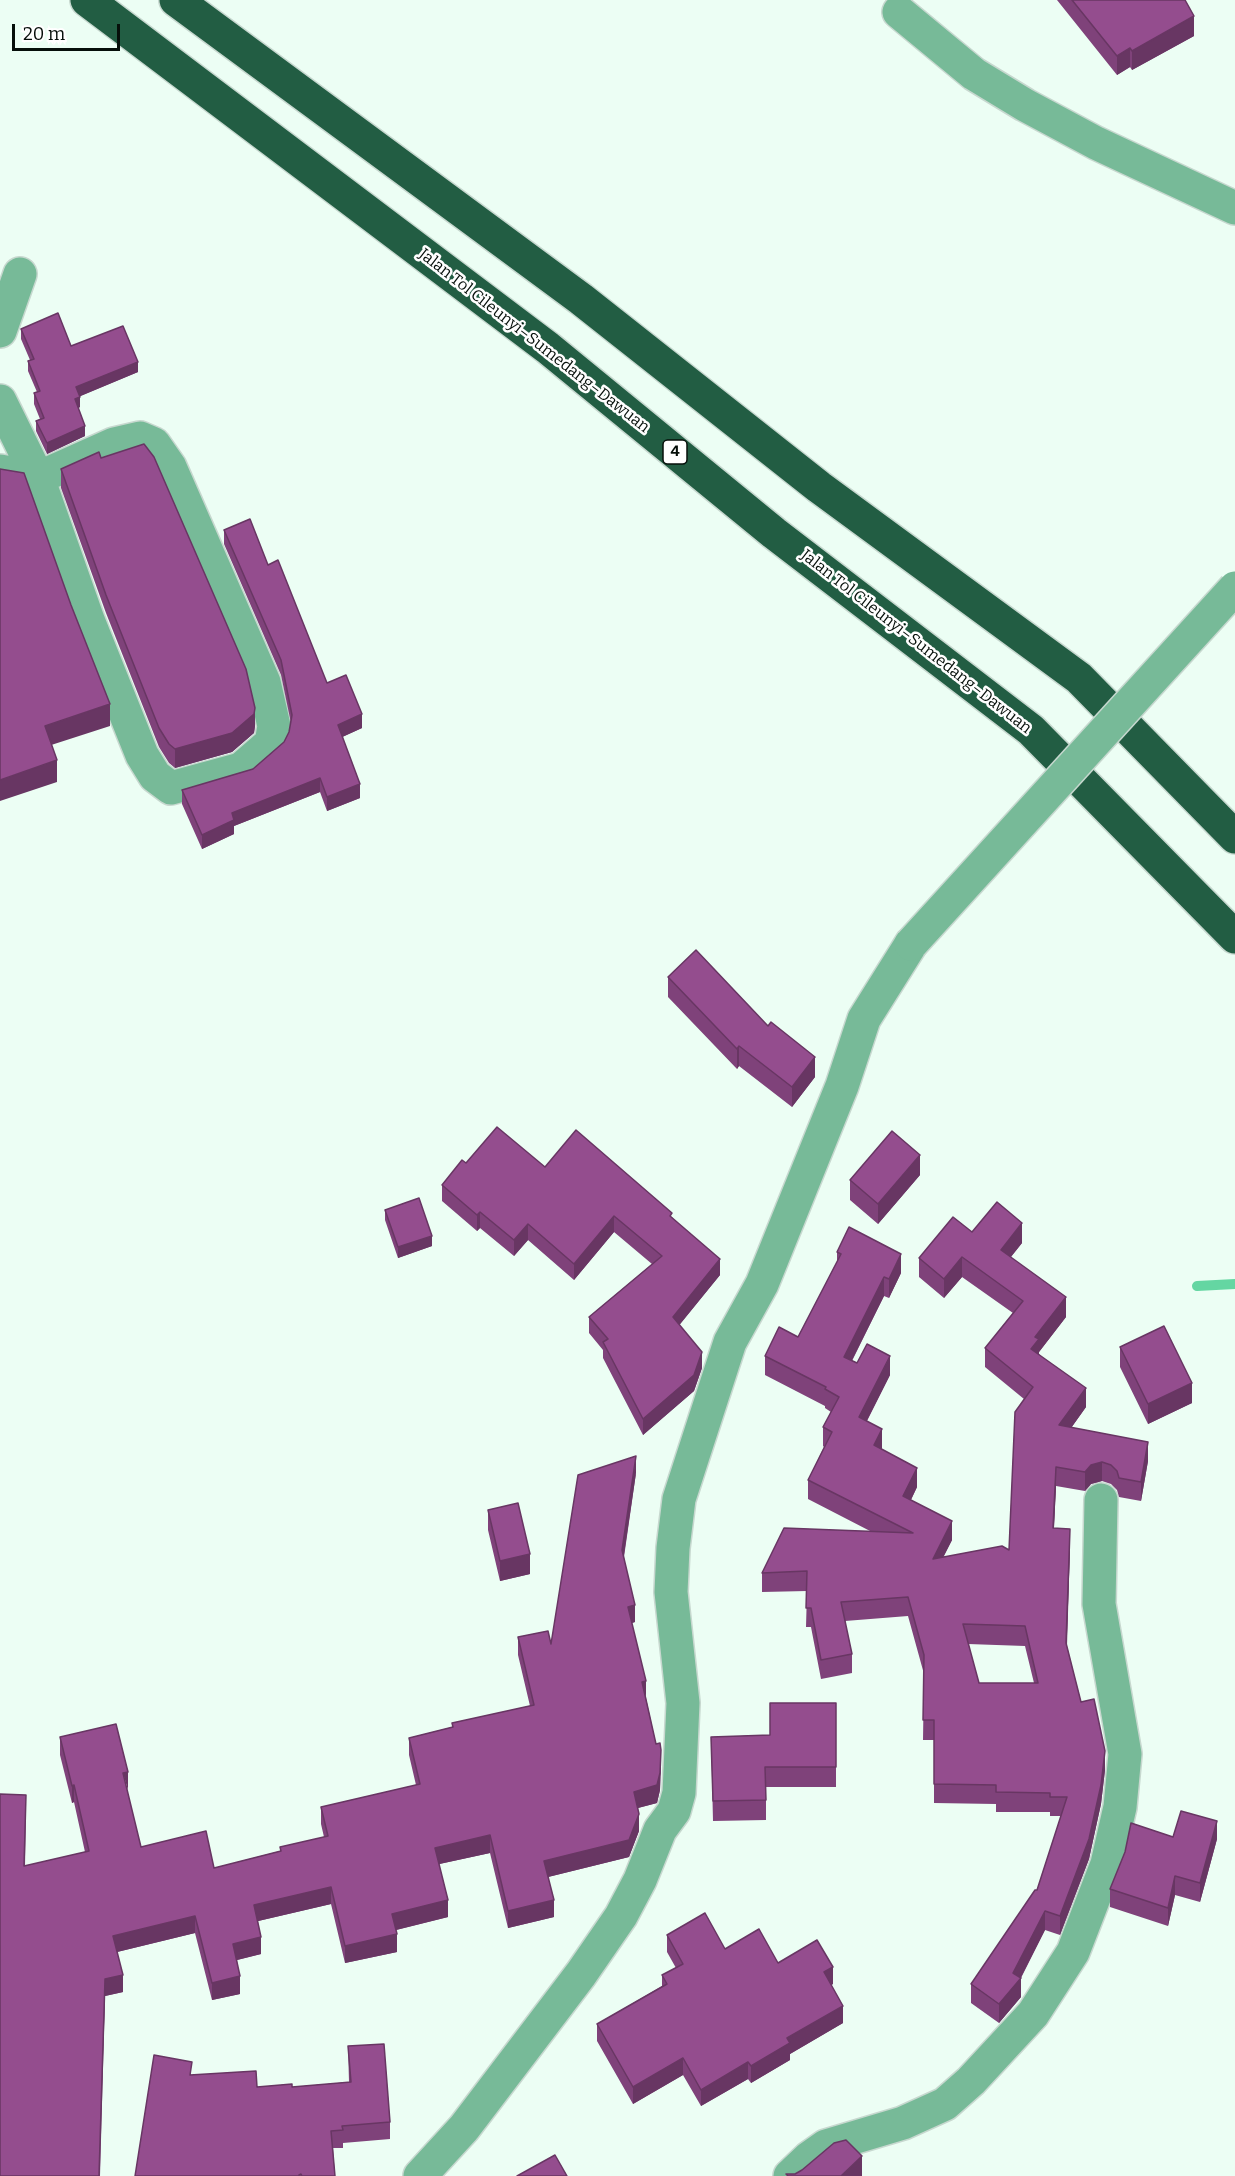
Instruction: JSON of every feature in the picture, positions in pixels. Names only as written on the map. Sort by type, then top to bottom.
[{"type":"highway","name":"Jalan Tol Cileunyi–Sumedang–Dawuan","points":[[87,0],[548,348],[774,532],[1032,730],[1235,937]]},
{"type":"highway","points":[[176,0],[581,300],[819,487],[1079,678],[1235,837]]},
{"type":"street","points":[[899,12],[974,74],[1025,105],[1106,147],[1235,208]]},
{"type":"street","points":[[0,331],[20,274]]},
{"type":"street","points":[[0,401],[38,478],[96,641],[141,755],[155,776],[171,788],[241,769],[271,742],[274,726],[264,682],[170,467],[154,444],[140,438],[114,444],[38,478],[0,471]]},
{"type":"street","points":[[420,2176],[464,2128],[621,1916],[640,1880],[660,1830],[674,1811],[679,1793],[683,1703],[671,1592],[679,1499],[730,1342],[762,1284],[842,1086],[864,1019],[911,944],[1235,588]]},
{"type":"street","points":[[790,2176],[809,2157],[826,2146],[903,2123],[945,2104],[971,2081],[1033,2014],[1073,1952],[1107,1864],[1120,1806],[1125,1754],[1099,1604],[1101,1500]]},
{"type":"building","points":[[1072,0],[1185,0],[1194,16],[1132,51],[1130,48],[1117,56]]},
{"type":"building","points":[[58,313],[71,346],[123,326],[138,362],[76,387],[80,397],[75,399],[85,426],[47,443],[36,421],[44,418],[34,393],[40,391],[28,361],[34,359],[21,329]]},
{"type":"building","points":[[144,444],[154,457],[246,669],[255,708],[254,714],[232,733],[175,749],[159,728],[106,595],[61,469],[99,452],[101,458]]},
{"type":"building","points":[[0,469],[24,473],[71,605],[110,704],[45,726],[57,760],[0,780]]},
{"type":"building","points":[[250,519],[268,565],[278,560],[327,683],[346,675],[362,714],[338,725],[360,784],[327,797],[320,778],[232,813],[234,820],[202,835],[182,790],[253,769],[284,742],[289,732],[292,715],[281,660],[224,530]]},
{"type":"building","points":[[696,950],[768,1026],[771,1022],[815,1057],[792,1087],[739,1046],[737,1049],[668,977]]},
{"type":"building","points":[[497,1127],[545,1167],[576,1130],[672,1213],[670,1216],[720,1259],[673,1317],[702,1352],[694,1375],[643,1419],[603,1342],[608,1339],[589,1317],[662,1256],[614,1216],[574,1264],[528,1224],[514,1240],[480,1212],[477,1215],[442,1185],[462,1160],[466,1163]]},
{"type":"building","points":[[892,1131],[920,1155],[878,1204],[850,1180]]},
{"type":"building","points":[[419,1198],[432,1236],[398,1247],[385,1210]]},
{"type":"building","points":[[997,1202],[1022,1223],[1001,1250],[1066,1297],[1035,1337],[1039,1339],[1031,1349],[1086,1388],[1059,1425],[1148,1442],[1141,1482],[1119,1478],[1117,1471],[1111,1465],[1102,1462],[1091,1465],[1085,1472],[1056,1467],[1053,1528],[1070,1529],[1066,1643],[1081,1702],[1094,1699],[1105,1751],[1101,1785],[1089,1839],[1060,1916],[1045,1911],[1013,1973],[1021,1978],[999,2004],[971,1984],[1037,1890],[1067,1797],[1050,1797],[1050,1793],[996,1792],[996,1785],[934,1784],[934,1720],[923,1720],[924,1655],[908,1597],[841,1602],[852,1654],[821,1660],[811,1608],[806,1608],[807,1571],[762,1573],[784,1528],[913,1533],[808,1480],[832,1432],[823,1427],[839,1397],[825,1389],[826,1387],[765,1356],[779,1327],[798,1337],[841,1254],[837,1252],[849,1227],[901,1254],[889,1279],[884,1277],[844,1357],[857,1363],[867,1344],[890,1356],[859,1417],[882,1429],[874,1445],[917,1468],[903,1496],[952,1521],[933,1559],[1002,1546],[1009,1550],[1015,1412],[1033,1387],[985,1348],[1023,1301],[962,1257],[944,1279],[919,1258],[953,1217],[972,1232]],"holes":[[[963,1624],[1025,1626],[1038,1683],[979,1683]]]},
{"type":"building","points":[[1164,1326],[1192,1383],[1148,1404],[1120,1347]]},
{"type":"building","points":[[636,1456],[622,1550],[635,1605],[628,1607],[646,1681],[642,1682],[656,1744],[660,1743],[661,1750],[657,1785],[634,1792],[639,1814],[629,1840],[544,1861],[554,1900],[508,1911],[490,1835],[435,1848],[448,1900],[392,1914],[397,1934],[345,1946],[331,1887],[254,1905],[261,1937],[233,1944],[240,1976],[212,1983],[195,1916],[113,1936],[123,1975],[105,1979],[99,2176],[0,2176],[0,1794],[26,1795],[24,1866],[89,1851],[60,1737],[116,1724],[128,1772],[123,1773],[141,1847],[206,1831],[214,1868],[281,1851],[280,1847],[328,1836],[321,1807],[420,1784],[409,1738],[453,1727],[452,1723],[534,1705],[518,1637],[548,1631],[551,1644],[578,1475]]},
{"type":"building","points":[[518,1503],[530,1554],[500,1561],[488,1510]]},
{"type":"building","points":[[770,1703],[836,1703],[836,1767],[765,1767],[766,1800],[713,1801],[711,1737],[770,1735]]},
{"type":"building","points":[[1181,1811],[1217,1821],[1200,1883],[1175,1876],[1168,1908],[1110,1889],[1125,1852],[1131,1823],[1173,1837]]},
{"type":"building","points":[[705,1913],[725,1949],[759,1929],[778,1963],[817,1940],[833,1967],[824,1972],[843,2006],[787,2038],[790,2043],[751,2066],[748,2062],[701,2090],[683,2058],[633,2087],[597,2024],[667,1984],[662,1975],[683,1964],[667,1935]]},
{"type":"building","points":[[384,2044],[390,2122],[342,2126],[343,2130],[331,2131],[335,2176],[302,2176],[301,2174],[300,2176],[135,2176],[154,2055],[192,2062],[190,2075],[256,2071],[257,2087],[292,2084],[292,2087],[351,2082],[348,2046]]},
{"type":"building","points":[[846,2140],[862,2156],[841,2176],[788,2176],[786,2174],[795,2174],[834,2143]]},
{"type":"building","points":[[555,2155],[567,2176],[517,2176]]},
{"type":"waterway","points":[[1197,1286],[1235,1284]]}]
